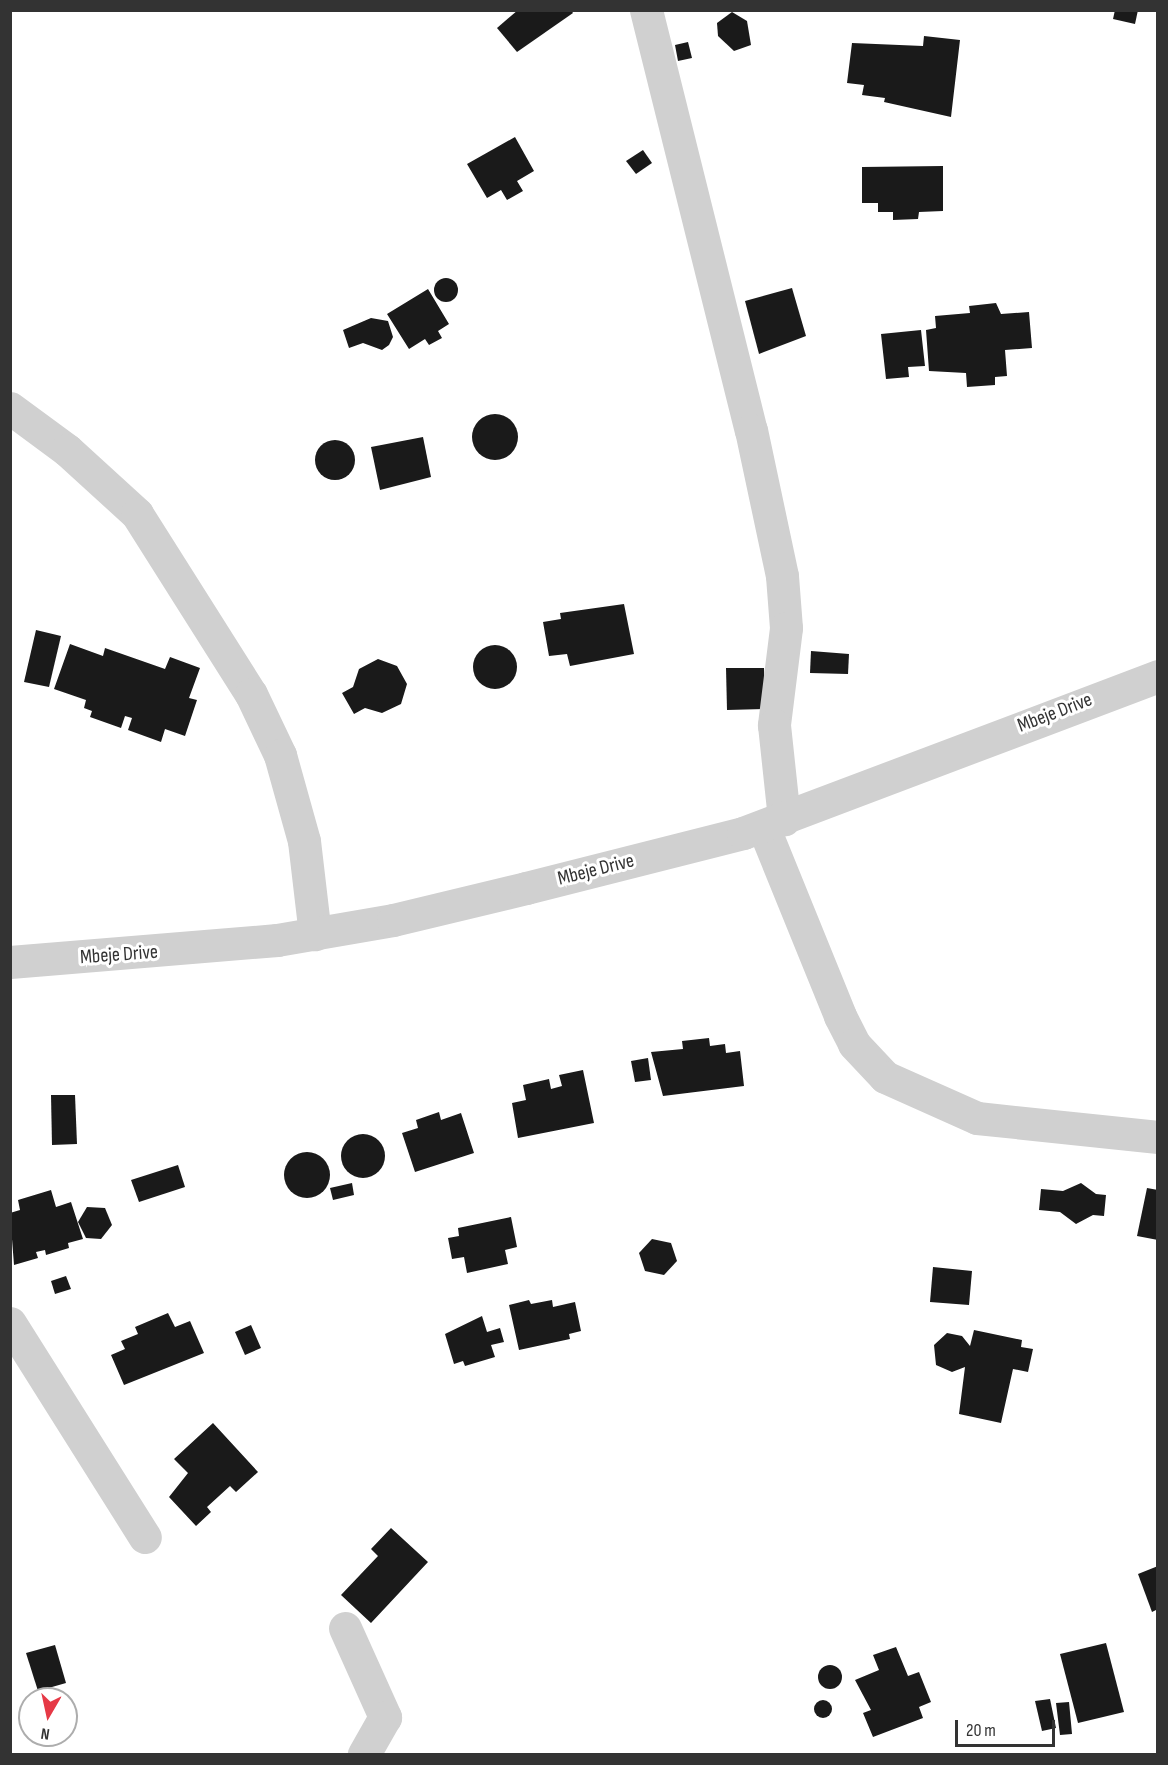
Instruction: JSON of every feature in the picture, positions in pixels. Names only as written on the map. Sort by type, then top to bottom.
[{"type":"street","points":[[646,10],[751,430],[782,576],[786,628],[774,725],[773,823],[840,1016],[854,1044],[885,1077],[977,1118],[1158,1137]]},
{"type":"street","points":[[10,408],[67,450],[137,514],[251,694],[280,755],[304,841],[315,934]]},
{"type":"street","name":"Mbeje Drive","points":[[10,962],[131,956],[315,934],[393,920],[773,823],[1158,676]]},
{"type":"street","points":[[10,1323],[145,1537]]},
{"type":"street","points":[[345,1628],[385,1716],[364,1755]]},
{"type":"building","points":[[518,10],[571,10],[573,13],[517,52],[497,28]]},
{"type":"building","points":[[1115,10],[1138,10],[1135,24],[1113,19]]},
{"type":"building","points":[[732,12],[747,21],[751,45],[734,51],[718,36],[717,23]]},
{"type":"building","points":[[924,36],[960,40],[951,117],[884,102],[885,98],[862,95],[864,85],[847,83],[852,43],[923,46]]},
{"type":"building","points":[[688,42],[692,58],[678,61],[675,45]]},
{"type":"building","points":[[515,137],[534,171],[517,181],[523,191],[507,200],[501,190],[487,198],[467,164]]},
{"type":"building","points":[[643,150],[652,163],[636,174],[626,161]]},
{"type":"building","points":[[943,166],[943,211],[919,212],[918,219],[893,220],[893,212],[878,212],[878,203],[862,203],[862,167]]},
{"type":"building","points":[[446,278],[451,279],[457,285],[457,295],[451,301],[446,302],[441,301],[435,295],[434,290],[435,285],[441,279]]},
{"type":"building","points":[[792,288],[806,336],[759,354],[745,301]]},
{"type":"building","points":[[428,289],[449,324],[438,331],[442,338],[429,345],[425,339],[409,349],[387,314]]},
{"type":"building","points":[[996,303],[1001,314],[1029,312],[1032,348],[1005,350],[1007,376],[995,377],[995,385],[967,387],[966,373],[929,371],[926,330],[936,328],[935,316],[970,313],[969,306]]},
{"type":"building","points":[[371,318],[388,321],[393,337],[389,345],[382,350],[363,343],[349,348],[343,330]]},
{"type":"building","points":[[921,330],[925,366],[908,367],[909,377],[886,379],[881,334]]},
{"type":"building","points":[[495,414],[511,421],[518,437],[511,453],[495,460],[479,453],[472,437],[479,421]]},
{"type":"building","points":[[423,437],[431,477],[380,490],[371,447]]},
{"type":"building","points":[[335,440],[343,441],[349,446],[354,452],[354,468],[349,474],[343,479],[335,480],[327,479],[321,474],[316,468],[315,460],[316,452],[321,446],[327,441]]},
{"type":"building","points":[[624,604],[634,654],[570,666],[567,654],[549,656],[543,622],[561,619],[560,613]]},
{"type":"building","points":[[36,630],[61,636],[49,687],[24,682]]},
{"type":"building","points":[[70,644],[103,656],[105,648],[165,669],[170,657],[200,668],[189,698],[197,700],[185,736],[165,729],[161,742],[128,730],[132,718],[125,716],[121,728],[90,717],[92,711],[84,708],[86,700],[54,689]]},
{"type":"building","points":[[495,645],[510,652],[517,667],[510,682],[495,689],[480,682],[473,667],[480,652]]},
{"type":"building","points":[[811,651],[849,654],[848,674],[810,673]]},
{"type":"building","points":[[378,659],[397,666],[407,684],[401,704],[382,713],[365,708],[354,714],[342,693],[353,687],[359,669]]},
{"type":"building","points":[[726,668],[764,668],[765,709],[727,710]]},
{"type":"building","points":[[709,1038],[710,1046],[725,1044],[726,1053],[740,1051],[744,1086],[663,1096],[651,1052],[683,1049],[682,1041]]},
{"type":"building","points":[[648,1058],[651,1080],[635,1082],[631,1061]]},
{"type":"building","points":[[583,1070],[594,1123],[518,1138],[512,1103],[526,1100],[523,1085],[549,1079],[551,1089],[562,1086],[559,1075]]},
{"type":"building","points":[[51,1095],[75,1095],[77,1144],[52,1145]]},
{"type":"building","points":[[439,1112],[441,1120],[461,1113],[474,1153],[415,1172],[402,1133],[418,1128],[416,1120]]},
{"type":"building","points":[[363,1134],[378,1141],[385,1156],[378,1171],[363,1178],[348,1171],[341,1156],[348,1141]]},
{"type":"building","points":[[307,1152],[323,1159],[330,1175],[323,1191],[307,1198],[291,1191],[284,1175],[291,1159]]},
{"type":"building","points":[[178,1165],[185,1187],[139,1202],[131,1180]]},
{"type":"building","points":[[352,1183],[354,1195],[333,1200],[330,1188]]},
{"type":"building","points":[[1081,1183],[1096,1194],[1106,1195],[1104,1216],[1093,1215],[1076,1224],[1060,1212],[1039,1210],[1041,1189],[1063,1191]]},
{"type":"building","points":[[1147,1188],[1158,1190],[1158,1240],[1137,1236]]},
{"type":"building","points":[[51,1190],[56,1207],[71,1202],[83,1239],[68,1243],[69,1248],[46,1255],[45,1250],[36,1252],[38,1258],[14,1265],[10,1213],[20,1210],[18,1200]]},
{"type":"building","points":[[87,1207],[105,1208],[112,1225],[101,1239],[86,1238],[78,1222]]},
{"type":"building","points":[[511,1217],[517,1247],[505,1250],[508,1264],[467,1273],[464,1257],[452,1259],[448,1238],[459,1236],[458,1228]]},
{"type":"building","points":[[652,1239],[671,1243],[677,1261],[664,1275],[645,1271],[639,1253]]},
{"type":"building","points":[[933,1267],[972,1271],[969,1305],[930,1302]]},
{"type":"building","points":[[66,1276],[71,1289],[55,1294],[51,1281]]},
{"type":"building","points":[[529,1300],[531,1304],[552,1300],[553,1307],[575,1302],[581,1331],[569,1334],[570,1339],[519,1350],[509,1305]]},
{"type":"building","points":[[168,1313],[175,1327],[190,1321],[204,1353],[124,1385],[111,1355],[125,1349],[121,1341],[138,1334],[135,1327]]},
{"type":"building","points":[[482,1316],[487,1332],[500,1328],[504,1342],[491,1345],[495,1357],[465,1366],[463,1361],[454,1364],[445,1334]]},
{"type":"building","points":[[251,1325],[261,1348],[245,1355],[235,1332]]},
{"type":"building","points":[[974,1330],[1022,1340],[1021,1347],[1033,1349],[1028,1372],[1013,1369],[1001,1423],[959,1414],[965,1367],[952,1372],[936,1365],[934,1345],[947,1333],[962,1336],[970,1346]]},
{"type":"building","points":[[213,1423],[258,1472],[236,1492],[230,1486],[207,1507],[211,1512],[196,1526],[169,1497],[188,1473],[174,1459]]},
{"type":"building","points":[[391,1528],[428,1562],[371,1623],[341,1595],[378,1556],[371,1549]]},
{"type":"building","points":[[1158,1566],[1158,1609],[1152,1612],[1138,1574]]},
{"type":"building","points":[[1106,1643],[1124,1712],[1078,1723],[1060,1654]]},
{"type":"building","points":[[55,1645],[66,1683],[52,1687],[37,1687],[26,1653]]},
{"type":"building","points":[[896,1647],[908,1676],[919,1672],[931,1702],[919,1707],[923,1718],[873,1737],[863,1713],[871,1710],[855,1680],[879,1670],[873,1655]]},
{"type":"building","points":[[830,1665],[839,1668],[842,1677],[839,1686],[830,1689],[821,1686],[818,1677],[821,1668]]},
{"type":"building","points":[[1050,1699],[1056,1728],[1042,1731],[1035,1701]]},
{"type":"building","points":[[819,1700],[827,1700],[832,1705],[830,1716],[819,1718],[814,1713],[814,1705]]},
{"type":"building","points":[[1069,1702],[1072,1734],[1060,1735],[1056,1703]]}]
